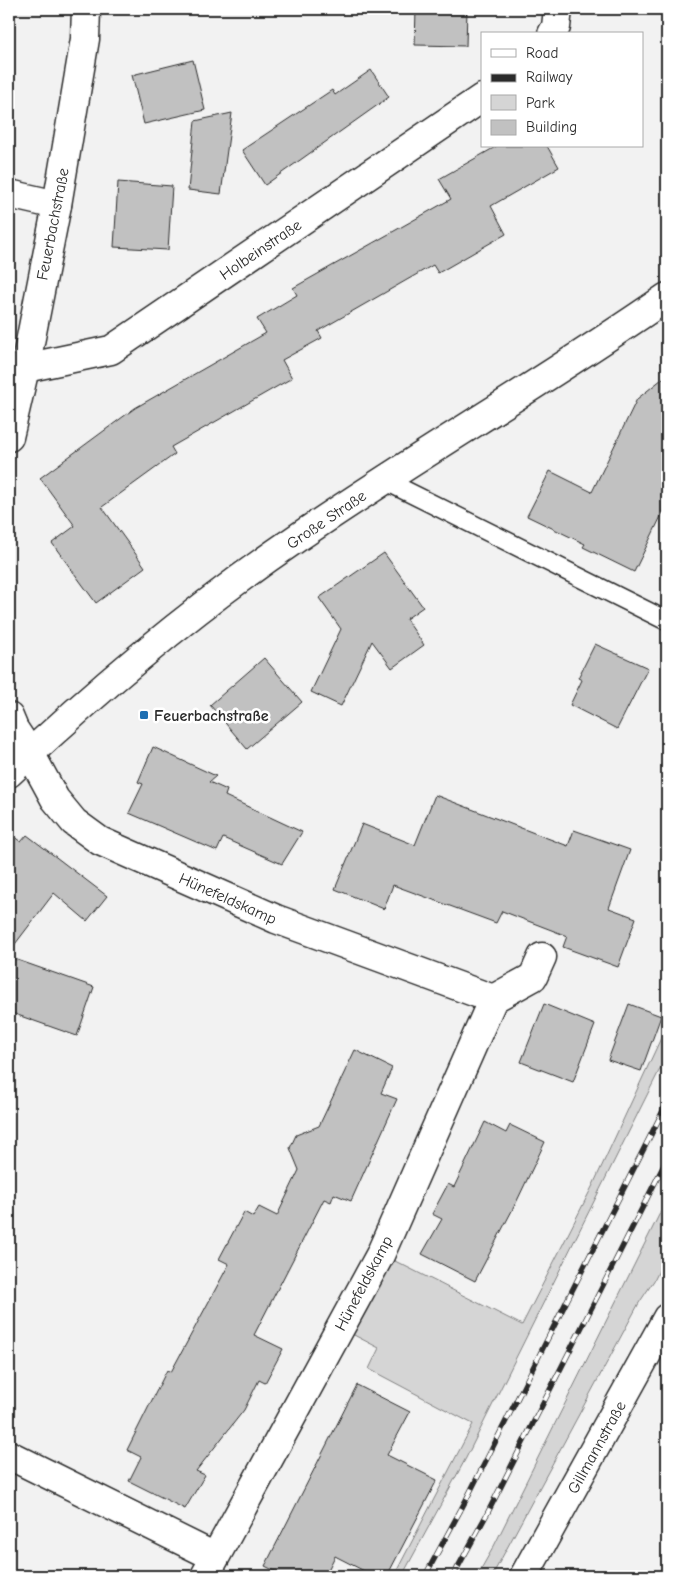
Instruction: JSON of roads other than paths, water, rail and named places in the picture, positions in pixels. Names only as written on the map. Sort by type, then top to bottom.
[{"type":"street","name":"Feuerbachstraße","points":[[9,437],[25,368],[57,205],[85,39],[86,9]]},
{"type":"street","points":[[553,32],[556,27],[558,9]]},
{"type":"street","name":"Holbeinstraße","points":[[25,368],[111,350],[481,99]]},
{"type":"street","points":[[9,194],[57,205]]},
{"type":"street","name":"Große Straße","points":[[9,773],[112,679],[203,606],[296,538],[667,297]]},
{"type":"street","points":[[9,717],[14,729],[30,753]]},
{"type":"street","name":"Hünefeldskamp","points":[[9,1455],[210,1567],[380,1255],[493,999],[276,919],[100,841],[74,822],[55,799],[30,753]]},
{"type":"street","points":[[493,999],[533,978],[542,958]]},
{"type":"street","name":"Gillmannstraße","points":[[524,1576],[667,1318]]},
{"type":"lane","points":[[384,480],[667,621]]},
{"type":"railway","points":[[425,1576],[466,1500],[667,1103]]},
{"type":"railway","points":[[453,1576],[487,1514],[667,1159]]},
{"type":"place","name":"Feuerbachstraße","points":[[144,715]]}]
